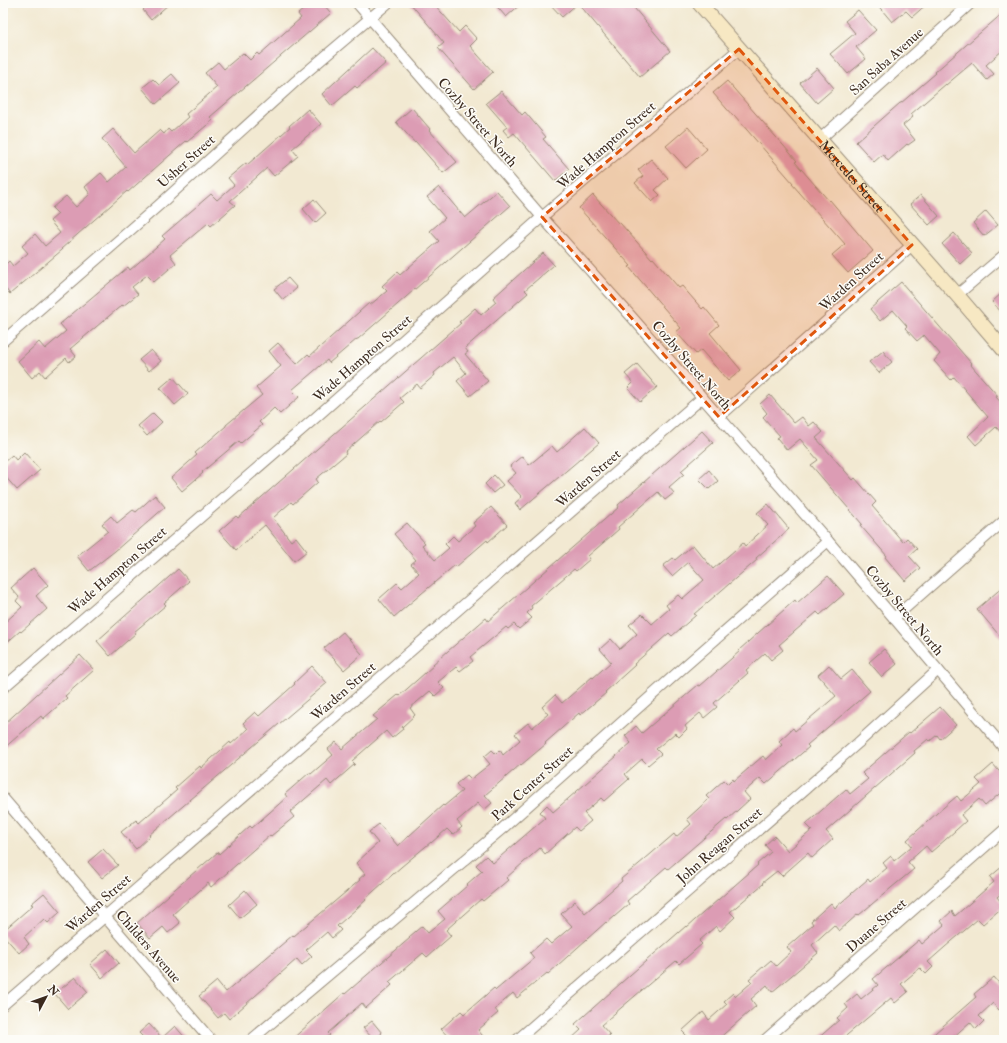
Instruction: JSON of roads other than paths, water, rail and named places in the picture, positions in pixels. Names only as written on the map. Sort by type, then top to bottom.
[{"type":"street","name":"Cozby Street North","points":[[357,3],[542,217],[828,541],[1004,748]]},
{"type":"street","name":"Usher Street","points":[[3,341],[296,82],[388,3]]},
{"type":"street","name":"Mercedes Street","points":[[699,3],[1004,350]]},
{"type":"street","name":"San Saba Avenue","points":[[819,140],[972,3]]},
{"type":"street","name":"Wade Hampton Street","points":[[3,688],[314,419],[542,217],[739,49]]},
{"type":"street","name":"Warden Street","points":[[719,417],[912,245]]},
{"type":"street","points":[[957,295],[1004,255]]},
{"type":"street","name":"Warden Street","points":[[3,1005],[702,398]]},
{"type":"street","points":[[894,618],[1004,521]]},
{"type":"street","name":"Park Center Street","points":[[251,1040],[503,828],[828,541]]},
{"type":"street","name":"John Reagan Street","points":[[517,1040],[858,743],[938,670]]},
{"type":"street","name":"Childers Avenue","points":[[3,798],[211,1040]]},
{"type":"street","name":"Duane Street","points":[[765,1040],[1004,830]]}]
